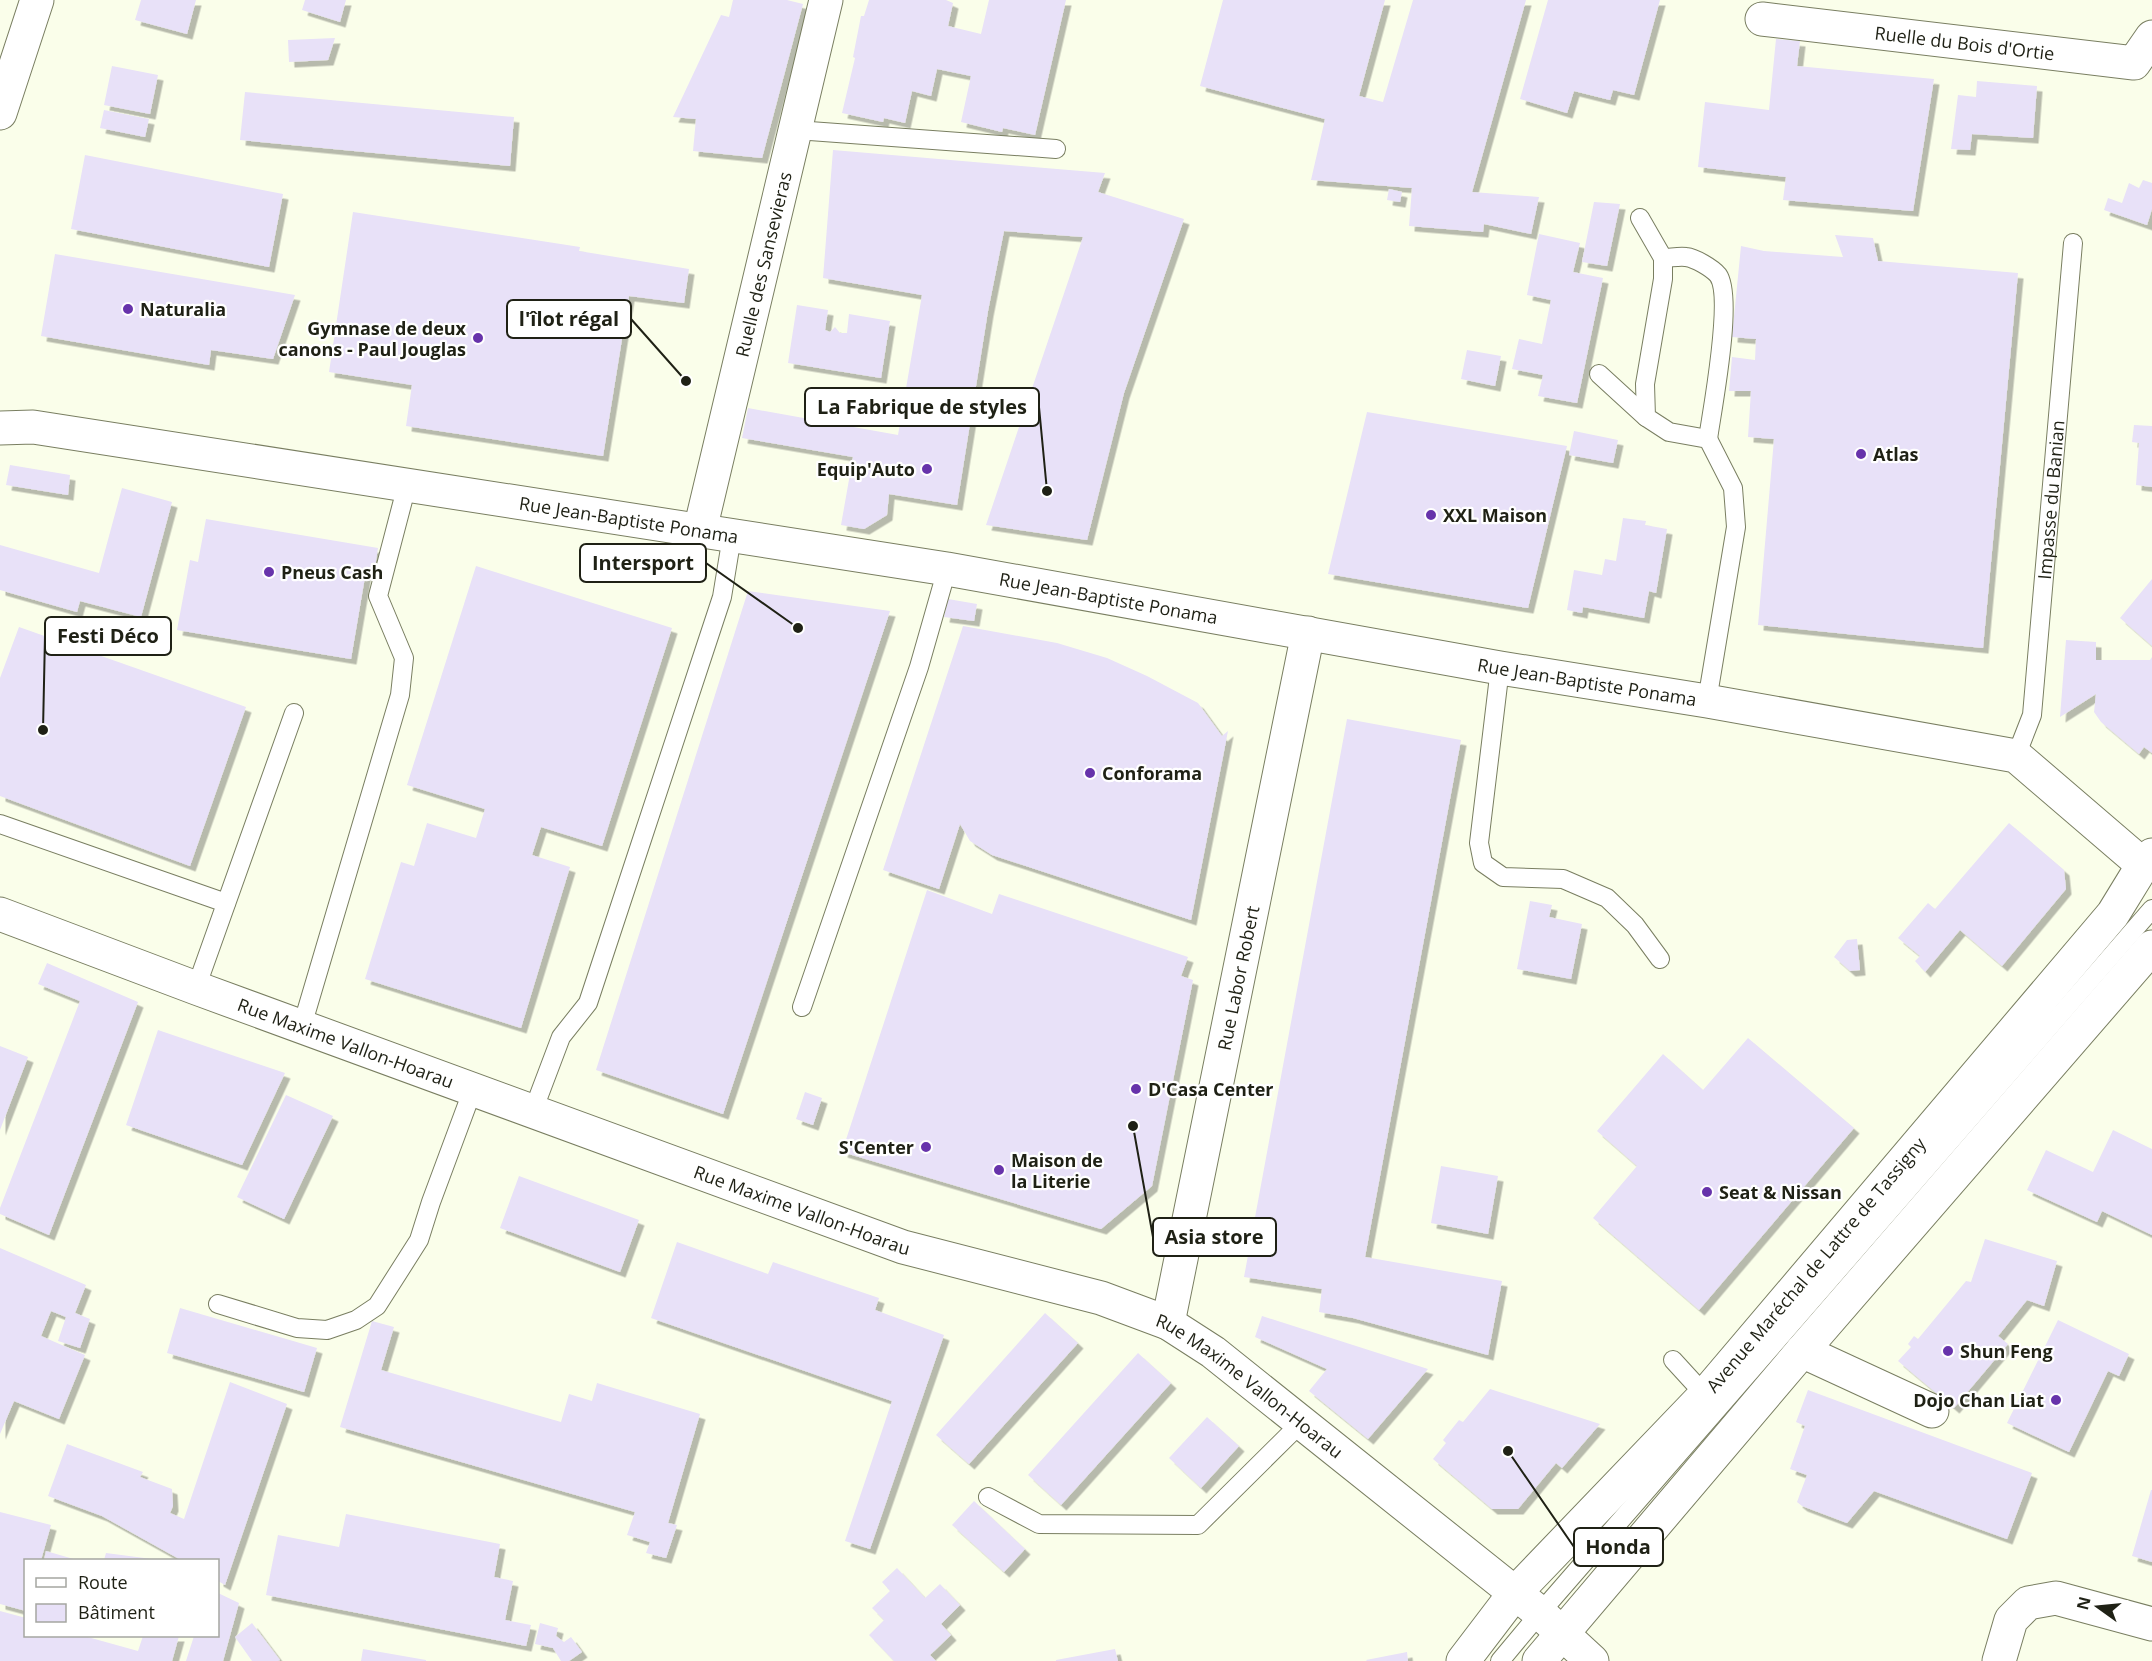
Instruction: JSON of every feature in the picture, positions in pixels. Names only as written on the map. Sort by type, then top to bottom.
[{"type":"street","points":[[0,113],[37,0]]},
{"type":"street","name":"Ruelle des Sansevieras","points":[[700,530],[826,0]]},
{"type":"street","name":"Ruelle du Bois d'Ortie","points":[[1762,19],[2134,63],[2152,37]]},
{"type":"street","name":"Rue Jean-Baptiste Ponama","points":[[0,404],[33,427]]},
{"type":"street","name":"Rue Jean-Baptiste Ponama","points":[[0,428],[33,427],[947,569],[1500,668],[1707,701],[2016,756]]},
{"type":"street","name":"Rue Labor Robert","points":[[1168,1323],[1308,633]]},
{"type":"street","points":[[2016,756],[2148,860]]},
{"type":"street","name":"Avenue Maréchal de Lattre de Tassigny","points":[[1463,1661],[1514,1594],[1705,1395],[2113,914],[2148,860]]},
{"type":"street","name":"Rue Maxime Vallon-Hoarau","points":[[0,914],[903,1247],[1101,1298],[1168,1323],[1212,1352],[1551,1623],[1592,1661]]},
{"type":"street","name":"Avenue Maréchal de Lattre de Tassigny","points":[[1551,1623],[1802,1351],[2152,947]]},
{"type":"street","points":[[1802,1351],[1932,1411]]},
{"type":"street","points":[[1999,1661],[2011,1620],[2028,1603],[2056,1598],[2152,1623]]},
{"type":"street","points":[[1539,1661],[1551,1623]]},
{"type":"lane","points":[[796,130],[1056,149]]},
{"type":"lane","points":[[1640,218],[1663,258],[1663,279],[1645,384],[1646,417]]},
{"type":"lane","name":"Impasse du Banian","points":[[2016,756],[2032,715],[2073,243]]},
{"type":"lane","points":[[1663,258],[1687,257],[1717,275],[1722,285],[1724,305],[1708,439],[1733,488],[1736,527],[1707,701]]},
{"type":"lane","points":[[1599,374],[1646,417],[1669,432],[1708,439]]},
{"type":"lane","points":[[302,1026],[400,695],[404,658],[378,596],[407,485]]},
{"type":"lane","points":[[534,1112],[561,1037],[588,1003],[722,597],[732,536]]},
{"type":"lane","points":[[802,1007],[919,667],[947,569]]},
{"type":"lane","points":[[1500,668],[1479,843],[1483,863],[1503,877],[1563,879],[1606,898],[1635,925],[1660,959]]},
{"type":"lane","points":[[196,988],[294,713]]},
{"type":"lane","points":[[0,824],[226,903]]},
{"type":"lane","name":"Avenue Maréchal de Lattre de Tassigny","points":[[1500,1661],[1551,1623],[2152,909]]},
{"type":"lane","points":[[218,1304],[297,1328],[327,1330],[356,1320],[377,1306],[419,1240],[430,1202],[473,1089]]},
{"type":"lane","points":[[1673,1360],[1705,1395]]},
{"type":"lane","points":[[988,1497],[1039,1524],[1198,1525],[1301,1423]]},
{"type":"building","points":[[141,0],[196,0],[187,34],[135,20]]},
{"type":"building","points":[[305,0],[346,0],[340,22],[302,10]]},
{"type":"building","points":[[733,0],[787,0],[803,4],[762,158],[693,151],[696,119],[673,117],[721,15],[729,17]]},
{"type":"building","points":[[869,0],[946,0],[953,3],[948,26],[981,34],[989,0],[1066,0],[1035,135],[1003,128],[1002,132],[961,122],[971,76],[937,69],[931,96],[912,91],[905,123],[884,118],[883,122],[842,113],[855,58],[853,57],[861,16],[864,16]]},
{"type":"building","points":[[1223,0],[1385,0],[1359,96],[1383,102],[1413,0],[1526,0],[1472,192],[1539,197],[1531,234],[1484,224],[1483,232],[1409,226],[1412,188],[1311,180],[1325,119],[1200,86]]},
{"type":"building","points":[[1548,0],[1660,0],[1634,95],[1613,90],[1610,100],[1574,91],[1567,113],[1520,99]]},
{"type":"building","points":[[335,38],[328,60],[289,62],[288,40]]},
{"type":"building","points":[[1776,39],[1800,41],[1797,66],[1934,79],[1913,211],[1783,200],[1786,177],[1698,167],[1705,102],[1769,110]]},
{"type":"building","points":[[112,66],[158,75],[150,114],[104,105]]},
{"type":"building","points":[[1977,81],[2037,86],[2033,138],[1972,134],[1970,150],[1951,149],[1958,95],[1976,97]]},
{"type":"building","points":[[245,92],[514,117],[510,166],[240,140]]},
{"type":"building","points":[[104,110],[149,119],[145,137],[100,128]]},
{"type":"building","points":[[833,150],[1105,173],[1098,192],[1184,219],[1124,393],[1087,540],[986,525],[1083,237],[1004,231],[988,311],[957,505],[889,494],[887,515],[864,529],[841,525],[853,457],[742,438],[748,408],[898,435],[922,295],[823,278]]},
{"type":"building","points":[[85,155],[283,194],[269,267],[71,229]]},
{"type":"building","points":[[2143,180],[2152,183],[2152,209],[2147,225],[2104,210],[2108,198],[2122,203],[2129,183],[2139,188]]},
{"type":"building","points":[[1389,189],[1402,192],[1400,202],[1387,200]]},
{"type":"building","points":[[1594,202],[1620,204],[1607,266],[1582,262]]},
{"type":"building","name":"Gymnase de deux canons - Paul Jouglas","points":[[353,212],[580,247],[579,251],[689,269],[684,303],[629,296],[603,456],[406,426],[412,385],[329,372]]},
{"type":"building","points":[[1539,234],[1580,243],[1573,272],[1603,278],[1577,403],[1538,396],[1543,375],[1512,369],[1519,339],[1542,344],[1551,300],[1527,295]]},
{"type":"building","points":[[1835,235],[1873,238],[1878,261],[2018,273],[1983,648],[1758,625],[1774,439],[1748,437],[1751,391],[1729,391],[1732,357],[1755,360],[1756,339],[1732,337],[1741,246],[1764,251],[1843,257]]},
{"type":"building","points":[[55,254],[295,295],[273,359],[211,350],[209,365],[41,336]]},
{"type":"building","points":[[797,305],[828,310],[825,330],[830,332],[835,327],[840,333],[847,333],[849,314],[890,321],[881,378],[788,363]]},
{"type":"building","points":[[1467,350],[1501,356],[1495,386],[1461,379]]},
{"type":"building","points":[[1367,412],[1567,446],[1528,608],[1328,574]]},
{"type":"building","points":[[2134,425],[2152,426],[2152,487],[2136,485],[2139,443],[2132,442]]},
{"type":"building","points":[[1574,431],[1618,440],[1613,463],[1569,455]]},
{"type":"building","points":[[10,465],[70,475],[68,495],[6,485]]},
{"type":"building","points":[[122,488],[172,502],[141,617],[80,601],[77,612],[0,590],[0,545],[99,573]]},
{"type":"building","points":[[1623,518],[1646,521],[1645,525],[1667,529],[1656,593],[1649,591],[1644,618],[1583,607],[1582,613],[1567,610],[1574,570],[1602,575],[1605,559],[1616,561]]},
{"type":"building","points":[[206,519],[378,548],[374,573],[366,571],[351,659],[177,630],[190,560],[198,562]]},
{"type":"building","points":[[476,566],[672,628],[602,846],[541,827],[532,855],[570,867],[521,1028],[365,979],[401,862],[414,866],[427,823],[476,838],[485,809],[407,785]]},
{"type":"building","points":[[2152,579],[2152,646],[2120,618]]},
{"type":"building","points":[[748,591],[890,611],[723,1114],[596,1070]]},
{"type":"building","points":[[948,599],[977,604],[974,621],[944,617]]},
{"type":"building","points":[[963,626],[1057,643],[1107,658],[1198,703],[1222,736],[1228,731],[1191,920],[992,855],[970,841],[960,824],[939,889],[883,870]]},
{"type":"building","points":[[19,627],[246,707],[190,866],[0,796],[0,678]]},
{"type":"building","points":[[2066,640],[2096,642],[2096,660],[2150,660],[2152,657],[2152,753],[2144,747],[2139,754],[2101,722],[2094,712],[2096,694],[2060,717]]},
{"type":"building","points":[[1347,719],[1461,740],[1365,1257],[1502,1281],[1488,1355],[1353,1318],[1319,1312],[1322,1289],[1244,1277]]},
{"type":"building","points":[[2009,823],[2064,870],[2066,889],[2002,966],[1960,930],[1925,972],[1915,961],[1920,956],[1898,938],[1928,903],[1935,909]]},
{"type":"building","points":[[927,890],[992,914],[999,894],[1188,957],[1181,976],[1193,980],[1152,1186],[1101,1229],[842,1152]]},
{"type":"building","points":[[1530,901],[1552,905],[1549,917],[1582,924],[1571,979],[1517,969]]},
{"type":"building","points":[[1857,939],[1860,970],[1850,971],[1834,957],[1847,940]]},
{"type":"building","points":[[47,963],[138,1002],[49,1235],[0,1214],[0,1208],[80,1001],[38,984]]},
{"type":"building","points":[[158,1030],[285,1073],[242,1165],[126,1125]]},
{"type":"building","name":"Seat & Nissan","points":[[1748,1038],[1854,1128],[1699,1310],[1593,1218],[1637,1166],[1597,1131],[1663,1054],[1703,1090]]},
{"type":"building","points":[[0,1046],[28,1057],[0,1130]]},
{"type":"building","points":[[805,1092],[822,1098],[813,1125],[796,1119]]},
{"type":"building","points":[[286,1095],[333,1116],[284,1219],[237,1197]]},
{"type":"building","points":[[2113,1130],[2152,1149],[2152,1235],[2102,1211],[2097,1222],[2027,1190],[2046,1150],[2093,1172]]},
{"type":"building","points":[[1441,1166],[1498,1176],[1488,1234],[1431,1223]]},
{"type":"building","points":[[519,1176],[639,1220],[620,1272],[500,1228]]},
{"type":"building","points":[[1985,1239],[2057,1261],[2044,1306],[2027,1300],[1998,1336],[2008,1344],[1954,1408],[1898,1361],[1911,1347],[1908,1344],[1914,1336],[1918,1339],[1966,1281],[1971,1282]]},
{"type":"building","points":[[677,1242],[768,1274],[773,1262],[879,1298],[875,1310],[944,1335],[870,1549],[845,1541],[892,1401],[651,1318]]},
{"type":"building","points":[[0,1248],[86,1285],[75,1313],[90,1319],[80,1348],[58,1341],[66,1317],[51,1311],[41,1336],[85,1355],[59,1419],[14,1401],[0,1434]]},
{"type":"building","points":[[180,1308],[317,1348],[304,1392],[167,1353]]},
{"type":"building","points":[[1045,1313],[1078,1343],[969,1464],[936,1435]]},
{"type":"building","points":[[1262,1316],[1428,1369],[1368,1439],[1309,1391],[1327,1369],[1255,1337]]},
{"type":"building","name":"Dojo Chan Liat","points":[[2058,1320],[2129,1354],[2119,1376],[2108,1371],[2069,1452],[2007,1423]]},
{"type":"building","points":[[372,1321],[394,1327],[381,1370],[561,1422],[569,1394],[592,1401],[597,1383],[700,1414],[668,1523],[677,1525],[666,1558],[646,1553],[650,1542],[627,1535],[635,1512],[340,1427]]},
{"type":"building","points":[[1138,1353],[1171,1383],[1061,1505],[1028,1475]]},
{"type":"building","points":[[230,1382],[287,1404],[225,1585],[219,1582],[219,1559],[179,1559],[102,1516],[48,1496],[67,1444],[143,1472],[140,1477],[172,1489],[173,1506],[170,1513],[184,1519]]},
{"type":"building","points":[[1490,1389],[1600,1424],[1562,1468],[1556,1463],[1518,1509],[1492,1509],[1433,1459],[1446,1443],[1443,1440],[1459,1420],[1463,1422]]},
{"type":"building","points":[[1808,1390],[2032,1473],[2007,1539],[1874,1491],[1847,1523],[1802,1506],[1797,1502],[1807,1475],[1790,1469],[1805,1426],[1796,1422]]},
{"type":"building","points":[[1207,1417],[1239,1446],[1201,1488],[1169,1458]]},
{"type":"building","points":[[2152,1490],[2152,1562],[2132,1556]]},
{"type":"building","points":[[974,1501],[1025,1549],[1004,1572],[952,1525]]},
{"type":"building","points":[[0,1512],[51,1525],[41,1559],[24,1559],[24,1610],[0,1604]]},
{"type":"building","points":[[346,1514],[500,1544],[494,1577],[513,1581],[505,1620],[531,1625],[526,1646],[266,1595],[278,1535],[339,1547]]},
{"type":"building","points":[[46,1551],[74,1559],[44,1559]]},
{"type":"building","points":[[106,1553],[152,1559],[104,1559]]},
{"type":"building","points":[[897,1568],[925,1598],[940,1584],[960,1605],[941,1624],[951,1635],[930,1655],[936,1661],[894,1661],[869,1635],[884,1620],[872,1608],[890,1591],[882,1582]]},
{"type":"building","points":[[219,1593],[239,1603],[223,1661],[186,1661],[194,1637],[219,1637]]},
{"type":"building","points":[[0,1611],[24,1617],[24,1637],[88,1637],[138,1651],[143,1637],[179,1637],[172,1661],[0,1661]]},
{"type":"building","points":[[252,1623],[280,1660],[252,1661],[235,1637]]},
{"type":"building","points":[[540,1623],[558,1628],[556,1636],[564,1642],[571,1637],[582,1652],[569,1661],[561,1661],[553,1648],[535,1644]]},
{"type":"building","points":[[363,1649],[426,1660],[426,1661],[361,1661]]},
{"type":"building","points":[[1115,1649],[1118,1661],[1056,1661],[1056,1660]]},
{"type":"building","points":[[1407,1652],[1408,1661],[1366,1660]]},
{"type":"place","name":"Naturalia","points":[[128,309]]},
{"type":"place","name":"Gymnase de deux canons - Paul Jouglas","points":[[478,338]]},
{"type":"place","name":"l'îlot régal","points":[[686,381]]},
{"type":"place","name":"Atlas","points":[[1861,454]]},
{"type":"place","name":"Equip'Auto","points":[[927,469]]},
{"type":"place","name":"La Fabrique de styles","points":[[1047,491]]},
{"type":"place","name":"XXL Maison","points":[[1431,515]]},
{"type":"place","name":"Pneus Cash","points":[[269,572]]},
{"type":"place","name":"Intersport","points":[[798,628]]},
{"type":"place","name":"Festi Déco","points":[[43,730]]},
{"type":"place","name":"Conforama","points":[[1090,773]]},
{"type":"place","name":"D'Casa Center","points":[[1136,1089]]},
{"type":"place","name":"Asia store","points":[[1133,1126]]},
{"type":"place","name":"S'Center","points":[[926,1147]]},
{"type":"place","name":"Maison de la Literie","points":[[999,1170]]},
{"type":"place","name":"Seat & Nissan","points":[[1707,1192]]},
{"type":"place","name":"Shun Feng","points":[[1948,1351]]},
{"type":"place","name":"Dojo Chan Liat","points":[[2056,1400]]},
{"type":"place","name":"Honda","points":[[1508,1451]]}]
